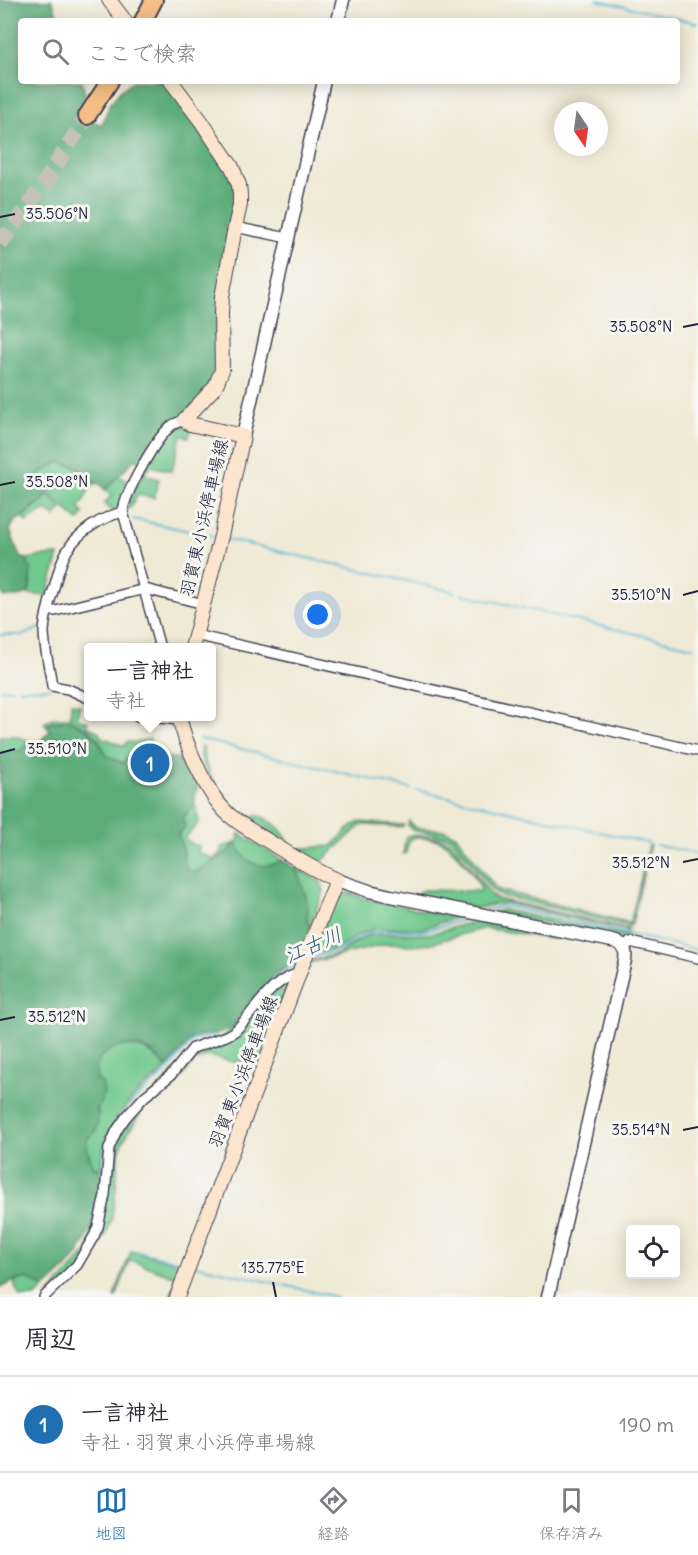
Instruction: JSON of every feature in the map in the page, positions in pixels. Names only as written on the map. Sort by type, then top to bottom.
[{"type":"highway","points":[[145,18],[154,0]]},
{"type":"highway","points":[[87,116],[108,84]]},
{"type":"main road","points":[[109,0],[123,18]]},
{"type":"main road","points":[[173,84],[232,167],[240,185],[240,205],[222,297],[222,370],[216,387],[184,420]]},
{"type":"main road","name":"羽賀東小浜停車場線","points":[[184,420],[189,424],[243,436],[204,604],[193,641]]},
{"type":"main road","points":[[181,721],[188,744],[205,781],[226,812],[285,852],[337,880]]},
{"type":"main road","name":"羽賀東小浜停車場線","points":[[177,1297],[337,880]]},
{"type":"street","points":[[339,18],[343,0]]},
{"type":"street","points":[[243,436],[323,84]]},
{"type":"street","points":[[235,227],[288,238]]},
{"type":"street","points":[[159,643],[123,512],[127,496],[157,444],[172,425],[184,420]]},
{"type":"street","points":[[84,696],[68,689],[52,687],[44,629],[68,548],[91,527],[123,512]]},
{"type":"street","points":[[48,611],[145,589],[204,604]]},
{"type":"street","points":[[216,646],[698,751]]},
{"type":"street","points":[[337,880],[369,891],[612,940],[620,943],[624,949],[625,960],[548,1297]]},
{"type":"street","points":[[624,949],[630,942],[698,958]]},
{"type":"street","points":[[44,1297],[77,1265],[94,1236],[103,1205],[109,1148],[126,1117],[144,1097],[171,1075],[193,1048],[235,1031],[280,981],[292,975],[303,964]]},
{"type":"green space","points":[[0,0],[52,0],[57,14],[66,18],[18,18],[18,84],[83,84],[84,103],[75,109],[100,125],[110,103],[129,84],[169,84],[237,186],[232,220],[224,225],[231,233],[218,377],[144,461],[134,460],[105,490],[75,466],[59,462],[37,475],[48,487],[48,494],[43,501],[15,521],[10,530],[20,557],[27,559],[31,570],[29,592],[18,597],[4,597],[0,589]]},
{"type":"green space","points":[[182,426],[192,428],[189,437],[181,436],[172,471],[150,466],[145,475],[159,479],[154,498],[137,495],[127,510],[129,498],[159,446],[174,428]]},
{"type":"green space","points":[[59,462],[76,467],[95,484],[79,508],[84,514],[78,521],[52,496],[51,488],[37,475]]},
{"type":"green space","points":[[118,475],[131,485],[115,513],[104,504],[111,496],[105,490]]},
{"type":"green space","points":[[48,494],[62,509],[55,517],[46,510],[26,522],[23,517]]},
{"type":"green space","points":[[59,555],[47,596],[26,594],[31,582],[27,559]]},
{"type":"green space","points":[[71,703],[80,705],[77,718],[88,722],[87,726],[98,731],[103,739],[124,746],[127,742],[150,739],[149,754],[146,757],[144,754],[123,763],[107,756],[98,739],[87,728],[67,721],[59,721],[46,726],[44,723],[53,718],[70,718]]},
{"type":"green space","points":[[72,721],[93,735],[107,756],[123,763],[127,758],[144,754],[145,768],[158,767],[159,758],[176,758],[188,763],[199,784],[195,794],[195,804],[183,817],[185,827],[178,834],[186,869],[196,872],[229,851],[236,843],[244,856],[252,863],[269,865],[282,860],[296,868],[308,904],[307,921],[311,930],[300,959],[278,972],[233,1026],[219,1033],[192,1038],[168,1066],[165,1066],[149,1051],[137,1047],[118,1047],[102,1055],[98,1062],[96,1075],[103,1086],[102,1101],[97,1108],[97,1126],[94,1133],[87,1139],[93,1165],[100,1169],[97,1206],[86,1241],[69,1265],[45,1288],[27,1278],[0,1288],[0,753],[20,751],[30,741],[40,741],[50,731],[46,726],[53,722]]},
{"type":"green space","points":[[0,736],[15,736],[30,741],[20,751],[0,753]]},
{"type":"green space","points":[[203,746],[211,777],[231,804],[247,818],[260,816],[274,824],[294,849],[332,846],[359,822],[404,825],[403,827],[360,826],[318,865],[282,844],[275,835],[260,824],[248,823],[232,809],[213,784],[204,766],[200,756]]},
{"type":"green space","points":[[195,804],[199,822],[185,838],[194,845],[200,846],[197,852],[214,859],[222,847],[236,843],[239,838],[238,834],[241,834],[282,860],[269,865],[252,863],[235,844],[229,851],[196,872],[186,870],[183,861],[184,851],[178,834],[185,827],[183,817]]},
{"type":"green space","points":[[409,821],[416,828],[444,830],[456,835],[499,890],[630,923],[650,845],[632,924],[630,926],[499,895],[491,889],[452,838],[412,830],[408,825]]},
{"type":"green space","points":[[411,835],[435,837],[451,842],[492,896],[498,899],[629,929],[628,931],[506,903],[476,909],[418,897],[418,892],[424,890],[481,890],[465,864],[443,842],[415,837],[410,841],[406,853],[403,854],[406,837]]},
{"type":"green space","points":[[296,868],[321,882],[324,891],[310,926],[307,921],[308,904]]},
{"type":"green space","points":[[346,892],[371,900],[457,917],[422,929],[375,929],[361,934],[340,947],[313,954],[334,895]]},
{"type":"green space","points":[[502,910],[628,936],[628,939],[493,913]]},
{"type":"green space","points":[[477,921],[561,938],[551,939],[485,928],[424,945],[387,944],[308,962],[338,954],[364,937],[372,935],[429,934]]},
{"type":"green space","points":[[290,977],[260,1066],[207,1056],[195,1061],[175,1085],[144,1108],[123,1141],[118,1157],[112,1218],[106,1236],[98,1244],[86,1266],[55,1297],[47,1297],[88,1251],[108,1159],[119,1131],[190,1054],[218,1041]]},
{"type":"green space","points":[[126,1045],[148,1051],[168,1066],[124,1108],[107,1136],[100,1169],[95,1168],[89,1154],[87,1139],[94,1133],[97,1126],[96,1073],[98,1064],[106,1052]]},
{"type":"green space","points":[[131,1251],[185,1264],[172,1297],[170,1297],[176,1277],[130,1260],[116,1297],[114,1297]]},
{"type":"green space","points":[[27,1278],[45,1288],[35,1297],[20,1297],[15,1287],[14,1281]]},
{"type":"waterway","points":[[597,0],[676,18]]},
{"type":"waterway","points":[[680,19],[698,23]]},
{"type":"waterway","points":[[133,519],[213,536]]},
{"type":"waterway","points":[[225,539],[455,592]]},
{"type":"waterway","points":[[462,594],[693,647]]},
{"type":"waterway","points":[[0,635],[23,635],[40,628]]},
{"type":"waterway","points":[[19,689],[49,688]]},
{"type":"waterway","points":[[0,689],[12,689]]},
{"type":"waterway","points":[[164,723],[173,725]]},
{"type":"waterway","points":[[199,739],[411,789]]},
{"type":"waterway","points":[[417,790],[648,843]]},
{"type":"waterway","points":[[656,845],[698,854]]},
{"type":"waterway","name":"江古川","points":[[485,911],[502,906],[509,907],[698,950]]},
{"type":"waterway","name":"江古川","points":[[311,958],[341,949],[369,933],[390,930],[424,931],[469,918]]},
{"type":"waterway","name":"江古川","points":[[252,1005],[279,974],[298,963]]},
{"type":"waterway","name":"江古川","points":[[118,1121],[133,1101],[165,1073],[193,1040],[216,1035]]},
{"type":"waterway","name":"江古川","points":[[101,1183],[104,1150],[112,1131]]},
{"type":"waterway","points":[[134,1251],[183,1262]]},
{"type":"waterway","points":[[195,1265],[336,1297]]},
{"type":"tunnel","points":[[0,244],[42,187],[87,116]]},
{"type":"place","name":"一言神社","points":[[150,763]]}]
